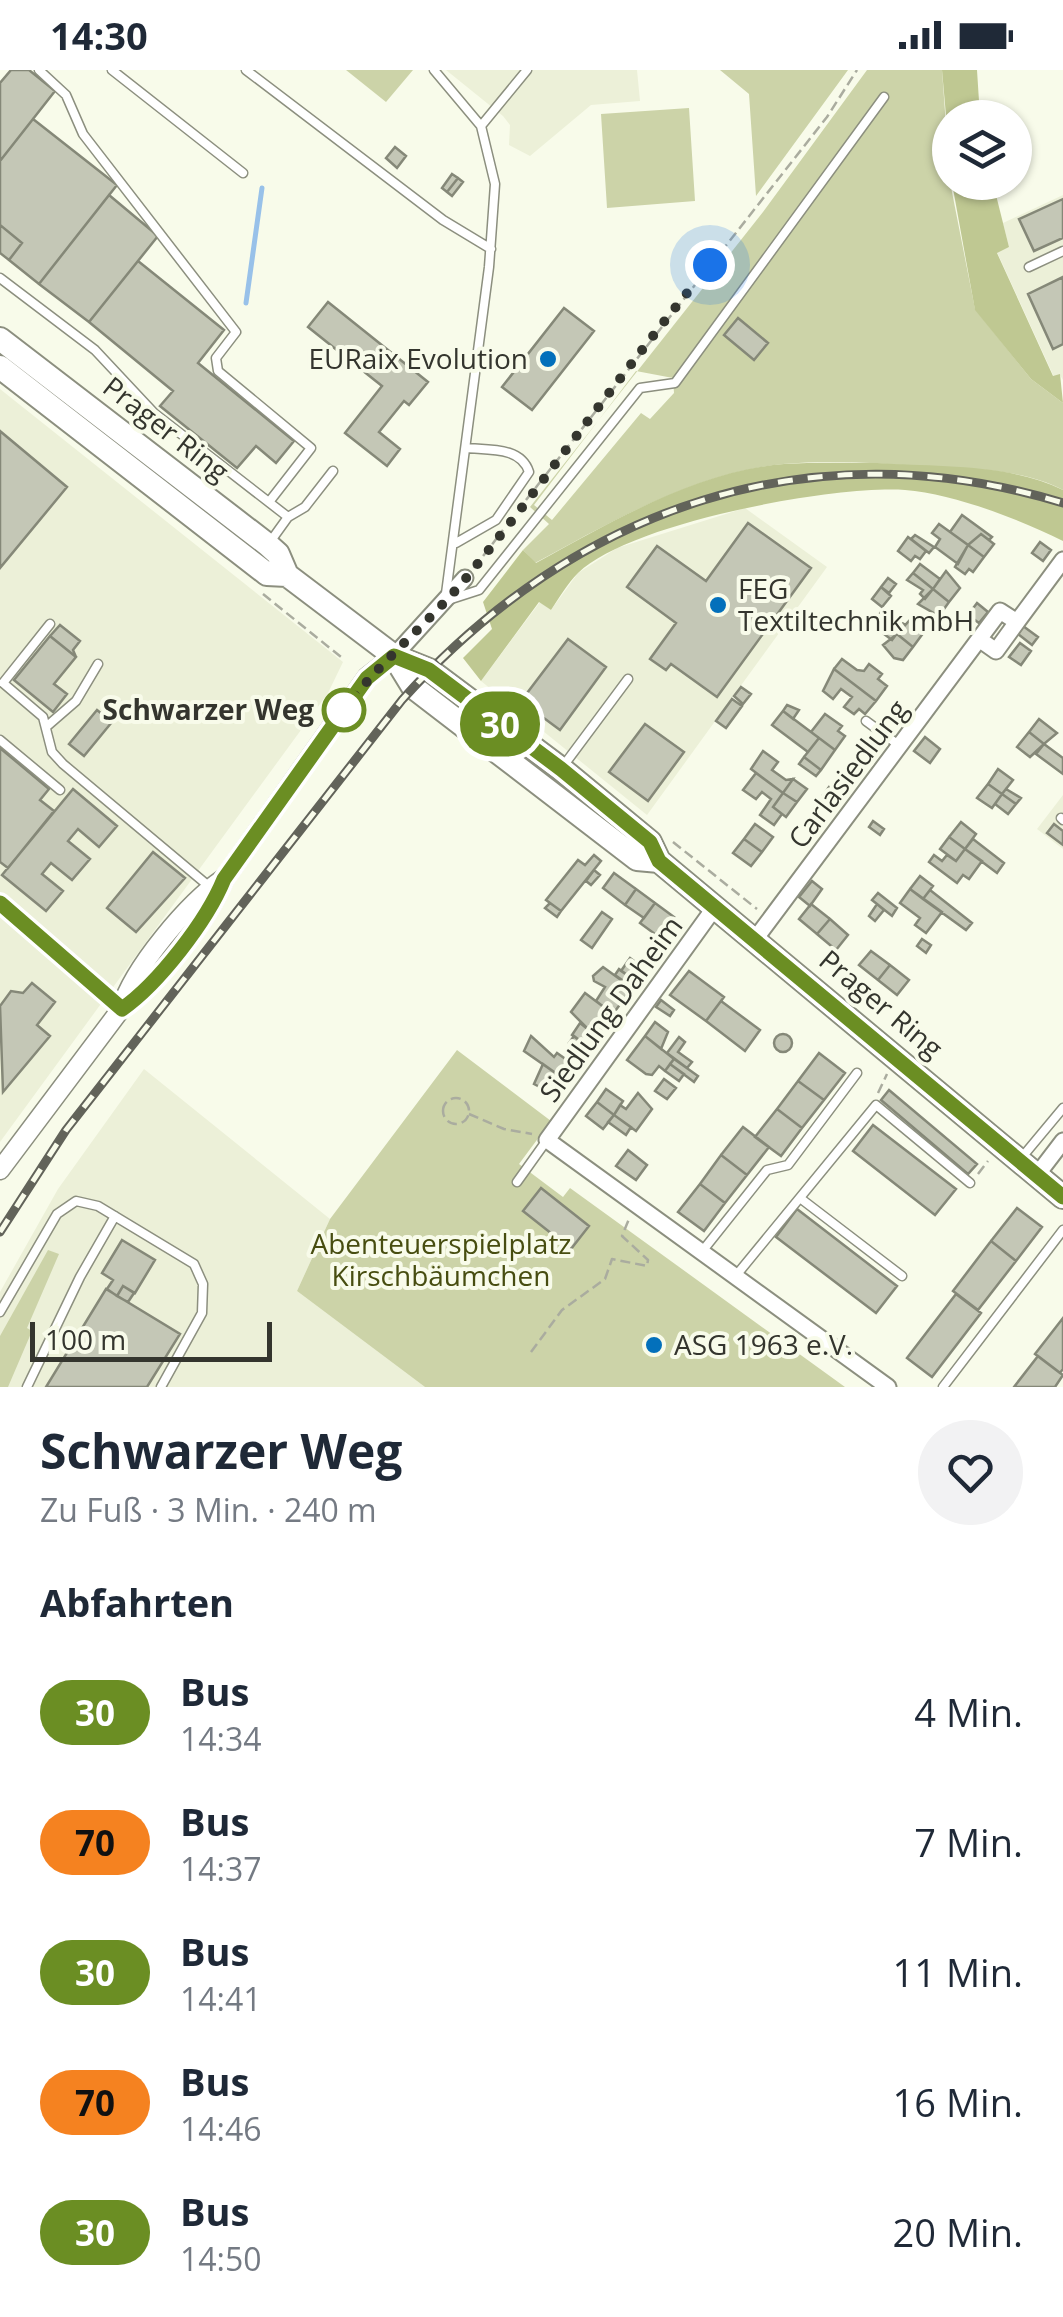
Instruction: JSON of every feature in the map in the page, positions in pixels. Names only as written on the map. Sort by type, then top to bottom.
[{"type":"main road","name":"Prager Ring","points":[[0,339],[268,545],[278,554],[287,575],[394,656],[429,670],[561,769],[650,842],[659,861],[1063,1197]]},
{"type":"main road","name":"Prager Ring","points":[[0,368],[267,574],[287,575]]},
{"type":"main road","name":"Prager Ring","points":[[394,656],[413,687],[637,859],[659,861]]},
{"type":"street","name":"Carlasiedlung","points":[[756,938],[1000,611],[1017,622],[1063,560]]},
{"type":"street","points":[[0,1170],[122,1009],[142,995],[215,900],[217,883],[367,678],[394,656],[465,578]]},
{"type":"street","points":[[0,902],[122,1009]]},
{"type":"street","name":"Siedlung Daheim","points":[[547,1140],[715,907]]},
{"type":"street","points":[[547,1140],[888,1387]]},
{"type":"street","points":[[1028,1168],[1063,1141]]},
{"type":"lane","points":[[39,70],[66,95],[83,134],[236,332],[216,358],[218,371],[311,448],[269,502]]},
{"type":"lane","points":[[112,70],[243,174]]},
{"type":"lane","points":[[246,70],[444,220],[491,249]]},
{"type":"lane","points":[[434,70],[481,126],[495,184],[491,249],[456,543],[445,601],[479,590],[640,388],[674,383],[884,97]]},
{"type":"lane","points":[[481,126],[527,70]]},
{"type":"lane","points":[[1029,268],[1063,252]]},
{"type":"lane","points":[[0,278],[95,350],[154,413],[288,517]]},
{"type":"lane","points":[[456,543],[496,520],[529,472],[526,462],[514,454],[467,448]]},
{"type":"lane","points":[[268,545],[288,517],[305,508],[332,472]]},
{"type":"lane","points":[[50,624],[3,683],[43,717],[52,752],[63,764],[217,883]]},
{"type":"lane","points":[[46,727],[76,700],[98,664]]},
{"type":"lane","points":[[561,769],[628,679]]},
{"type":"lane","points":[[866,721],[900,746]]},
{"type":"lane","points":[[0,740],[60,790]]},
{"type":"lane","points":[[700,1254],[767,1170],[788,1165],[857,1072]]},
{"type":"lane","points":[[734,1278],[876,1104],[970,1182]]},
{"type":"lane","points":[[1028,1168],[1063,1108]]},
{"type":"lane","points":[[517,1182],[547,1140]]},
{"type":"lane","points":[[800,1198],[902,1276]]},
{"type":"lane","points":[[0,1312],[57,1214],[76,1201],[115,1216],[194,1264],[203,1284],[197,1324],[161,1387]]},
{"type":"lane","points":[[27,1387],[115,1216]]},
{"type":"lane","points":[[943,1387],[1063,1230]]},
{"type":"path","points":[[524,502],[827,117],[857,70]]},
{"type":"path","points":[[465,578],[512,518]]},
{"type":"path","points":[[876,1104],[880,1084],[899,1058]]},
{"type":"path","points":[[459,1098],[468,1104],[470,1114],[464,1122],[454,1124],[445,1118],[443,1108],[449,1100],[459,1098]]},
{"type":"path","points":[[470,1114],[547,1140]]},
{"type":"path","points":[[970,1182],[1001,1144]]},
{"type":"path","points":[[530,1352],[562,1310],[605,1279],[612,1259],[647,1266],[648,1260],[622,1236],[638,1206]]},
{"type":"shaded area","points":[[446,70],[637,70],[640,101],[591,105],[530,156],[509,145],[510,125],[503,116]]},
{"type":"shaded area","points":[[1063,195],[1063,380],[1060,375],[1054,377],[997,252],[1009,247],[1003,223]]},
{"type":"shaded area","points":[[0,389],[343,662],[328,693],[0,1142]]},
{"type":"shaded area","points":[[745,508],[827,567],[647,815],[481,681],[540,602],[551,610],[578,573],[617,548]]},
{"type":"shaded area","points":[[1063,795],[1063,849],[1037,829]]},
{"type":"shaded area","points":[[144,1069],[330,1219],[297,1291],[425,1387],[0,1387],[0,1292],[58,1189]]},
{"type":"green space","points":[[346,70],[413,70],[386,102]]},
{"type":"green space","points":[[720,70],[848,70],[756,196],[749,94]]},
{"type":"green space","points":[[867,70],[942,70],[944,100],[932,100],[932,200],[954,200],[975,309],[1031,379],[1063,403],[1063,490],[1033,478],[984,470],[859,462],[783,464],[750,469],[686,488],[535,563],[523,550],[549,524],[530,507],[598,420],[534,505],[552,520],[641,413],[650,419],[674,393],[673,378],[637,371],[763,212]]},
{"type":"green space","points":[[942,70],[977,70],[979,100],[945,100]]},
{"type":"green space","points":[[689,108],[695,201],[607,208],[601,114]]},
{"type":"green space","points":[[955,200],[997,200],[1009,247],[997,253],[1053,376],[1060,374],[1063,403],[1031,379],[975,310]]},
{"type":"green space","points":[[796,463],[877,463],[996,471],[1042,481],[1063,490],[1063,541],[986,509],[924,492],[872,490],[783,501],[685,523],[604,555],[578,573],[551,610],[539,602],[481,681],[463,658],[492,629],[483,602],[523,550],[536,563],[656,501],[751,469]]},
{"type":"green space","name":"Abenteuerspielplatz Kirschbäumchen","points":[[457,1050],[551,1121],[519,1164],[563,1197],[570,1188],[845,1387],[425,1387],[297,1291],[330,1219]]},
{"type":"green space","points":[[48,1250],[59,1254],[27,1328],[32,1331],[8,1387],[0,1387],[0,1336]]},
{"type":"building","points":[[11,70],[29,70],[55,91],[0,161],[0,83]]},
{"type":"building","points":[[33,119],[117,185],[39,284],[9,260],[22,243],[0,225],[0,161]]},
{"type":"building","points":[[395,147],[406,156],[397,168],[386,158]]},
{"type":"building","points":[[452,174],[458,178],[447,192],[442,188]]},
{"type":"building","points":[[458,178],[463,182],[452,196],[447,192]]},
{"type":"building","points":[[109,195],[158,236],[89,322],[39,284]]},
{"type":"building","points":[[1063,199],[1063,238],[1034,251],[1019,219]]},
{"type":"building","points":[[0,225],[22,243],[9,260],[0,253]]},
{"type":"building","points":[[138,261],[224,330],[198,363],[294,441],[276,463],[256,446],[237,468],[160,406],[173,391],[89,322]]},
{"type":"building","points":[[1063,277],[1063,344],[1053,349],[1028,294]]},
{"type":"building","points":[[328,302],[428,382],[409,405],[404,401],[379,432],[400,449],[387,466],[345,433],[382,386],[308,327]]},
{"type":"building","name":"EURaix Evolution","points":[[564,308],[594,331],[532,410],[502,387]]},
{"type":"building","points":[[738,318],[768,343],[754,360],[724,335]]},
{"type":"building","points":[[0,431],[67,487],[0,568]]},
{"type":"building","points":[[962,515],[992,537],[989,540],[981,534],[968,545],[950,532]]},
{"type":"building","name":"FEG Textiltechnik mbH","points":[[748,523],[811,568],[717,697],[671,664],[666,670],[650,659],[676,623],[627,587],[657,546],[706,581]]},
{"type":"building","points":[[939,524],[968,545],[958,564],[935,547],[940,539],[932,533]]},
{"type":"building","points":[[981,534],[994,544],[984,557],[968,545]]},
{"type":"building","points":[[915,535],[934,547],[929,553],[911,539]]},
{"type":"building","points":[[908,537],[926,551],[920,559],[915,556],[911,561],[898,551]]},
{"type":"building","points":[[1040,542],[1051,550],[1043,561],[1032,553]]},
{"type":"building","points":[[968,545],[984,557],[973,572],[969,569],[965,574],[955,567]]},
{"type":"building","points":[[920,564],[940,579],[933,589],[913,573]]},
{"type":"building","points":[[946,571],[960,588],[949,602],[933,589]]},
{"type":"building","points":[[913,573],[933,589],[925,599],[920,594],[923,590],[907,580]]},
{"type":"building","points":[[888,578],[896,584],[889,593],[881,587]]},
{"type":"building","points":[[881,587],[891,596],[882,607],[872,599]]},
{"type":"building","points":[[933,589],[949,602],[939,616],[918,604]]},
{"type":"building","points":[[977,603],[988,612],[979,623],[968,615]]},
{"type":"building","points":[[882,611],[904,624],[892,640],[876,628],[879,624],[874,621]]},
{"type":"building","points":[[909,621],[924,632],[913,647],[897,634]]},
{"type":"building","points":[[60,625],[80,641],[73,650],[76,657],[50,636]]},
{"type":"building","points":[[1023,626],[1038,637],[1032,645],[1018,634]]},
{"type":"building","points":[[897,634],[913,647],[903,660],[894,658],[883,645]]},
{"type":"building","points":[[50,636],[76,657],[54,684],[67,694],[53,712],[14,680]]},
{"type":"building","points":[[568,639],[606,667],[560,730],[521,701]]},
{"type":"building","points":[[1020,643],[1031,651],[1021,665],[1009,657]]},
{"type":"building","points":[[842,659],[857,670],[864,671],[869,664],[882,674],[878,679],[887,686],[876,701],[834,669]]},
{"type":"building","points":[[834,669],[876,701],[865,714],[859,709],[854,714],[844,707],[852,697],[841,689],[833,699],[823,691]]},
{"type":"building","points":[[741,687],[751,694],[743,704],[734,696]]},
{"type":"building","points":[[732,699],[742,706],[726,728],[716,721]]},
{"type":"building","points":[[787,705],[799,710],[793,719],[783,711]]},
{"type":"building","points":[[97,710],[112,722],[84,756],[69,744]]},
{"type":"building","points":[[783,711],[819,738],[808,752],[772,725]]},
{"type":"building","points":[[825,714],[842,726],[838,731],[845,736],[835,750],[811,732]]},
{"type":"building","points":[[1039,719],[1057,733],[1044,744],[1029,732]]},
{"type":"building","points":[[645,724],[684,752],[648,801],[609,772]]},
{"type":"building","points":[[1029,732],[1044,744],[1030,757],[1017,747]]},
{"type":"building","points":[[925,737],[940,749],[930,763],[914,751]]},
{"type":"building","points":[[819,738],[835,750],[821,770],[804,757]]},
{"type":"building","points":[[1044,744],[1063,758],[1063,774],[1036,754]]},
{"type":"building","points":[[0,748],[49,789],[40,800],[54,811],[8,868],[0,862]]},
{"type":"building","points":[[763,751],[778,762],[772,770],[786,780],[793,779],[783,793],[751,769]]},
{"type":"building","points":[[804,757],[821,770],[816,776],[799,764]]},
{"type":"building","points":[[998,769],[1013,780],[1002,794],[988,784]]},
{"type":"building","points":[[756,773],[783,793],[773,807],[782,814],[774,825],[760,815],[771,799],[762,792],[756,799],[743,790]]},
{"type":"building","points":[[793,779],[807,789],[797,802],[783,793]]},
{"type":"building","points":[[988,784],[1002,794],[992,808],[977,798]]},
{"type":"building","points":[[829,787],[844,798],[838,807],[823,795]]},
{"type":"building","points":[[73,789],[117,826],[99,847],[78,829],[68,841],[90,859],[72,880],[51,863],[42,874],[63,891],[46,911],[2,875]]},
{"type":"building","points":[[1006,789],[1021,798],[1016,804],[1002,794]]},
{"type":"building","points":[[783,793],[797,802],[786,817],[773,807]]},
{"type":"building","points":[[1002,794],[1016,804],[1008,814],[995,804]]},
{"type":"building","points":[[873,821],[884,829],[880,835],[869,827]]},
{"type":"building","points":[[961,822],[976,834],[965,849],[949,837]]},
{"type":"building","points":[[755,824],[773,837],[762,852],[744,839]]},
{"type":"building","points":[[1054,824],[1063,831],[1063,845],[1047,833]]},
{"type":"building","points":[[949,837],[965,849],[956,861],[940,849]]},
{"type":"building","points":[[744,839],[762,852],[751,866],[733,853]]},
{"type":"building","points":[[973,839],[1004,863],[997,873],[965,849]]},
{"type":"building","points":[[965,849],[982,861],[969,879],[963,875],[957,883],[929,862],[934,855],[942,861],[947,855],[956,861]]},
{"type":"building","points":[[153,852],[185,878],[136,932],[107,908]]},
{"type":"building","points":[[594,855],[601,861],[561,911],[546,900],[578,860],[585,865]]},
{"type":"building","points":[[594,870],[600,875],[591,885],[586,881]]},
{"type":"building","points":[[614,873],[636,889],[625,905],[603,888]]},
{"type":"building","points":[[920,876],[933,886],[923,899],[910,889]]},
{"type":"building","points":[[812,881],[822,889],[810,906],[799,897]]},
{"type":"building","points":[[636,889],[655,903],[644,918],[625,905]]},
{"type":"building","points":[[910,889],[942,912],[926,933],[915,925],[920,918],[900,903]]},
{"type":"building","points":[[930,890],[972,923],[966,930],[923,899]]},
{"type":"building","points":[[878,893],[897,908],[892,916],[872,900]]},
{"type":"building","points":[[550,903],[561,911],[557,917],[545,908]]},
{"type":"building","points":[[655,903],[674,917],[659,937],[640,923]]},
{"type":"building","points":[[811,904],[830,919],[817,934],[799,919]]},
{"type":"building","points":[[877,904],[884,910],[875,921],[869,916]]},
{"type":"building","points":[[602,912],[612,919],[592,948],[581,940]]},
{"type":"building","points":[[830,919],[848,935],[836,950],[817,934]]},
{"type":"building","points":[[669,924],[679,931],[669,944],[659,937]]},
{"type":"building","points":[[922,939],[931,945],[926,953],[917,946]]},
{"type":"building","points":[[871,951],[890,965],[878,980],[859,965]]},
{"type":"building","points":[[630,958],[642,967],[633,979],[621,971]]},
{"type":"building","points":[[890,965],[909,980],[897,995],[878,980]]},
{"type":"building","points":[[603,967],[632,988],[613,1014],[596,1001],[605,987],[594,981],[593,976]]},
{"type":"building","points":[[619,969],[633,979],[629,985],[615,975]]},
{"type":"building","points":[[689,971],[724,997],[706,1021],[670,995]]},
{"type":"building","points":[[32,983],[55,1002],[37,1025],[50,1036],[3,1092],[0,1006],[11,991],[23,993]]},
{"type":"building","points":[[585,993],[613,1014],[602,1029],[596,1025],[591,1032],[571,1012]]},
{"type":"building","points":[[661,1000],[674,1010],[670,1016],[656,1007]]},
{"type":"building","points":[[721,1001],[760,1030],[745,1051],[706,1021]]},
{"type":"building","points":[[655,1022],[668,1032],[661,1049],[645,1036]]},
{"type":"building","points":[[580,1023],[595,1035],[587,1046],[572,1035]]},
{"type":"building","points":[[783,1034],[792,1043],[783,1052],[774,1043]]},
{"type":"building","points":[[531,1036],[554,1057],[557,1053],[574,1065],[564,1079],[524,1051]]},
{"type":"building","points":[[574,1036],[587,1046],[583,1053],[569,1043]]},
{"type":"building","points":[[645,1036],[674,1059],[665,1071],[659,1066],[652,1075],[646,1074],[627,1060]]},
{"type":"building","points":[[679,1037],[685,1042],[678,1052],[692,1062],[687,1068],[667,1053]]},
{"type":"building","points":[[819,1053],[845,1073],[824,1100],[798,1081]]},
{"type":"building","points":[[674,1059],[698,1076],[694,1082],[670,1064]]},
{"type":"building","points":[[543,1064],[564,1079],[553,1094],[534,1084]]},
{"type":"building","points":[[670,1064],[684,1074],[679,1081],[665,1071]]},
{"type":"building","points":[[664,1079],[676,1088],[667,1099],[655,1091]]},
{"type":"building","points":[[798,1081],[824,1100],[802,1128],[777,1109]]},
{"type":"building","points":[[606,1089],[623,1101],[614,1115],[597,1102]]},
{"type":"building","points":[[889,1090],[977,1164],[968,1174],[881,1100]]},
{"type":"building","points":[[638,1093],[652,1109],[636,1131],[614,1115],[620,1105],[626,1109]]},
{"type":"building","points":[[597,1102],[614,1115],[603,1129],[586,1116]]},
{"type":"building","points":[[777,1109],[802,1128],[781,1156],[755,1137]]},
{"type":"building","points":[[614,1115],[631,1127],[626,1135],[608,1122]]},
{"type":"building","points":[[873,1125],[956,1189],[935,1215],[853,1151]]},
{"type":"building","points":[[743,1127],[769,1147],[747,1175],[721,1155]]},
{"type":"building","points":[[628,1150],[647,1165],[636,1180],[616,1166]]},
{"type":"building","points":[[721,1155],[747,1175],[725,1203],[700,1184]]},
{"type":"building","points":[[700,1184],[725,1203],[704,1231],[678,1212]]},
{"type":"building","points":[[541,1188],[589,1226],[571,1249],[523,1211]]},
{"type":"building","points":[[1017,1208],[1042,1227],[1016,1261],[991,1241]]},
{"type":"building","points":[[797,1209],[897,1286],[876,1313],[776,1237]]},
{"type":"building","points":[[122,1240],[155,1260],[135,1293],[123,1286],[117,1296],[107,1289],[113,1280],[102,1273]]},
{"type":"building","points":[[991,1241],[1016,1261],[978,1310],[953,1291]]},
{"type":"building","points":[[123,1286],[134,1293],[128,1302],[117,1296]]},
{"type":"building","points":[[106,1289],[180,1334],[147,1387],[46,1387]]},
{"type":"building","points":[[956,1294],[981,1313],[932,1377],[907,1358]]},
{"type":"building","points":[[1063,1318],[1063,1369],[1060,1373],[1035,1354]]},
{"type":"building","points":[[1038,1356],[1063,1375],[1055,1387],[1014,1387]]},
{"type":"waterway","points":[[246,303],[262,188]]},
{"type":"railway","points":[[0,1232],[66,1130],[402,700],[470,633],[543,577],[621,533],[703,500],[789,481],[878,474],[969,481],[1063,503]]},
{"type":"bus line","name":"30","points":[[0,903],[122,1009],[142,995],[215,900],[224,879],[367,678],[394,656],[419,663],[564,771],[650,842],[659,861],[1063,1197]]},
{"type":"place","name":"EURaix Evolution","points":[[548,359]]},
{"type":"place","name":"FEG Textiltechnik mbH","points":[[718,605]]},
{"type":"place","name":"Schwarzer Weg","points":[[344,710]]},
{"type":"place","name":"ASG 1963 e.V.","points":[[654,1345]]},
{"type":"route","points":[[344,710],[367,678],[416,635],[465,578],[710,265]]}]
